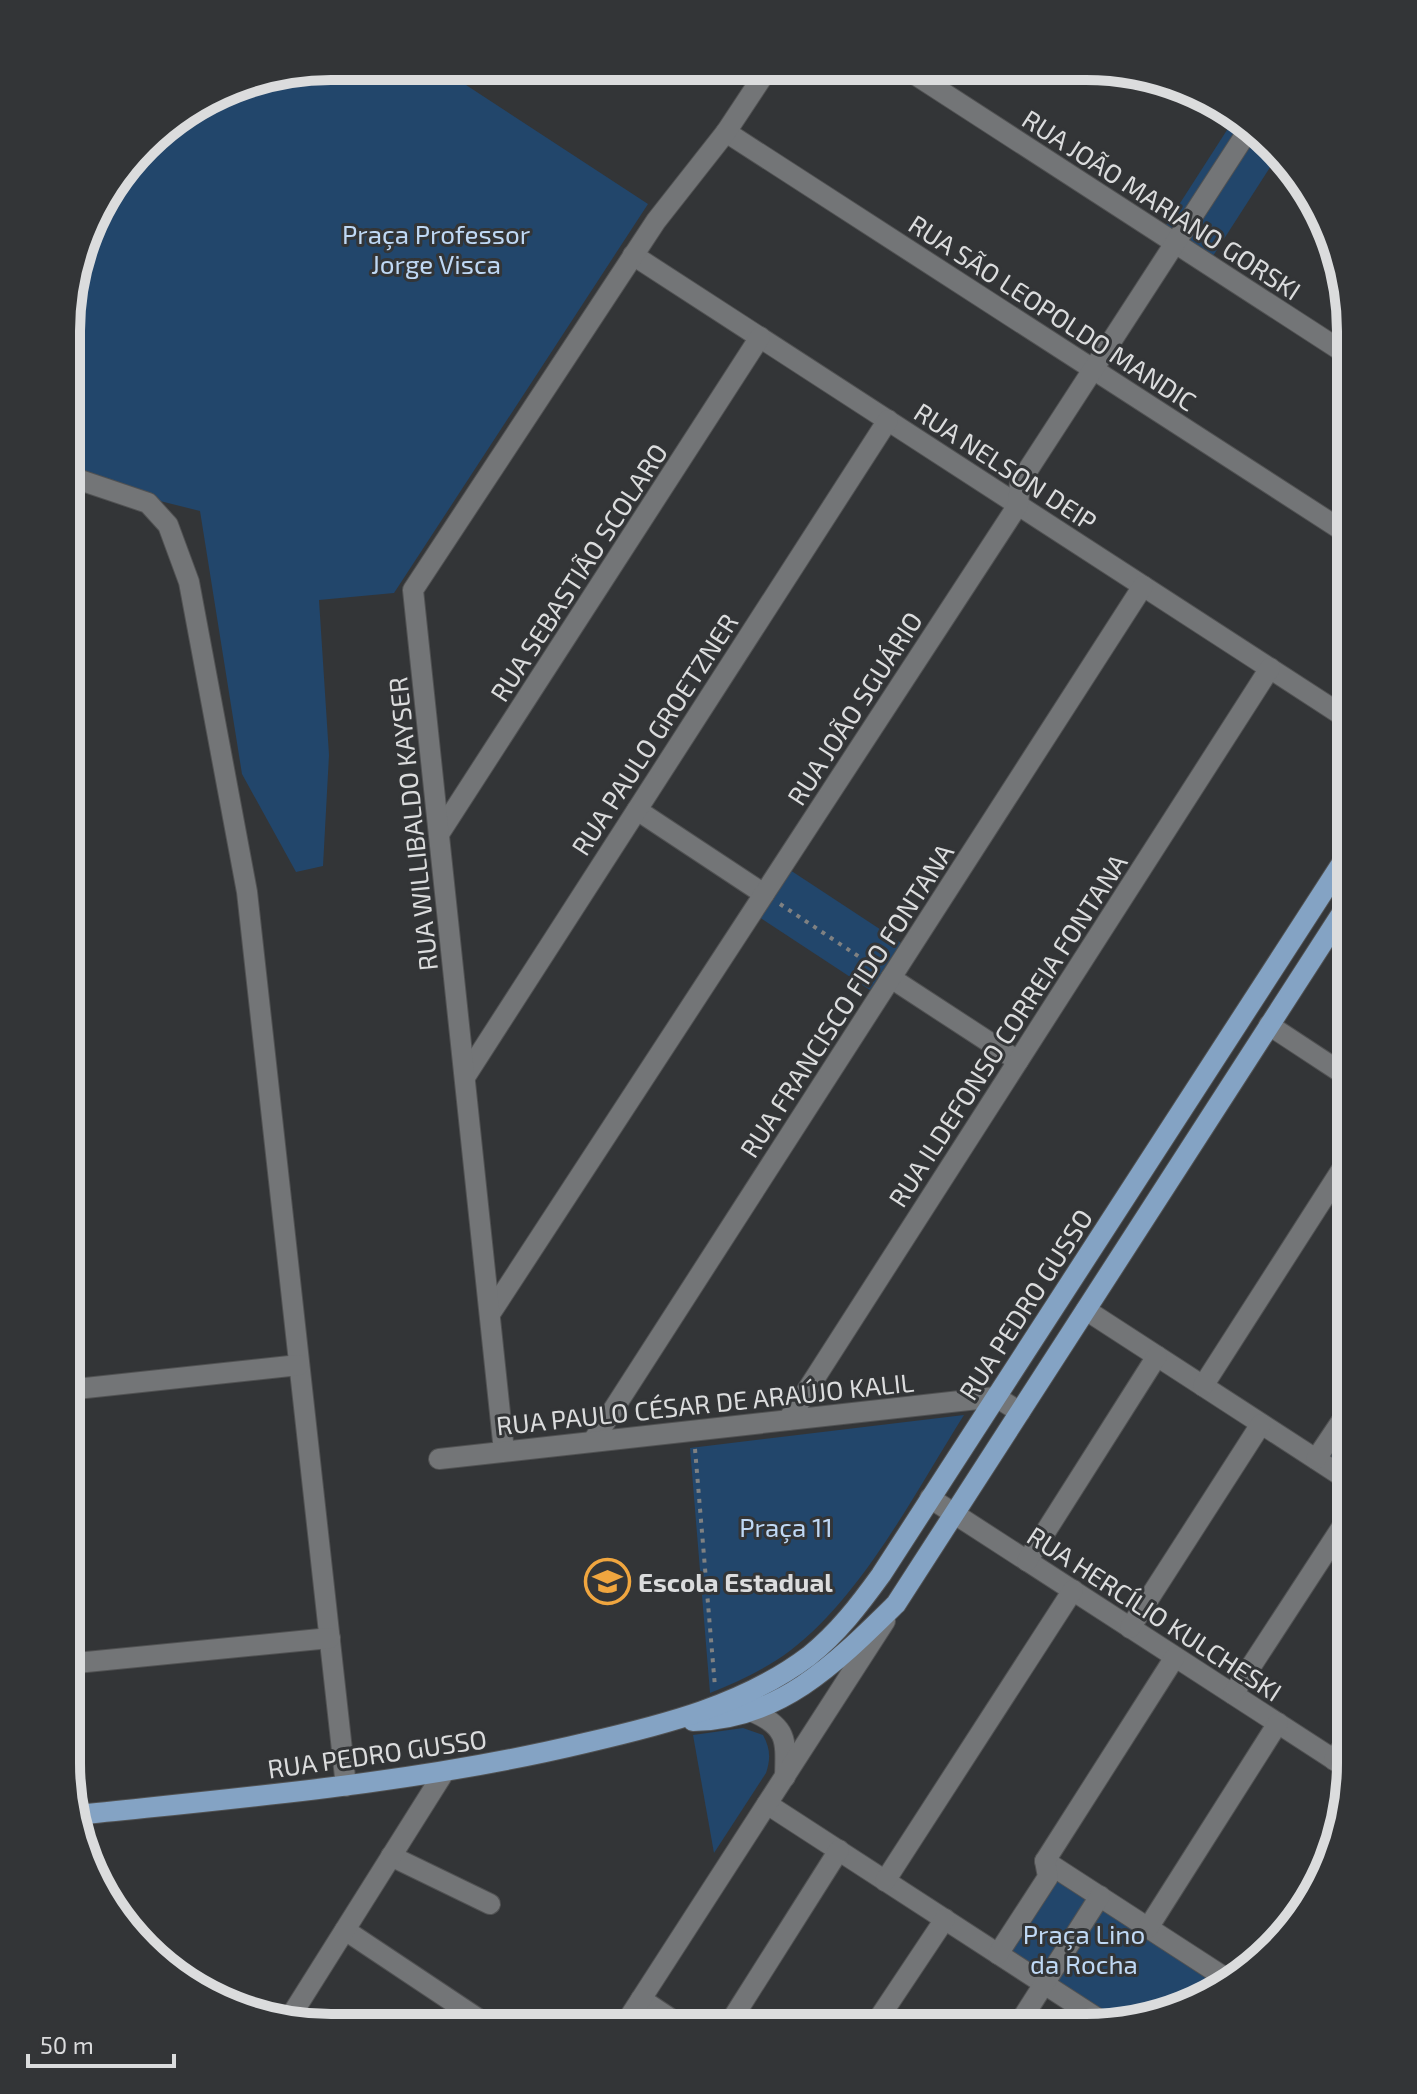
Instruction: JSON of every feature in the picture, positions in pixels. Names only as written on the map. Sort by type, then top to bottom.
[{"type":"main road","name":"RUA PEDRO GUSSO","points":[[681,1721],[774,1678],[826,1640],[863,1600],[1337,871]]},
{"type":"main road","name":"RUA PEDRO GUSSO","points":[[86,1814],[443,1774],[681,1721],[720,1720],[753,1712],[817,1677],[896,1604],[1337,921]]},
{"type":"street","name":"RUA WILLIBALDO KAYSER","points":[[504,1451],[413,590],[633,255],[666,207],[726,132],[760,80]]},
{"type":"street","name":"RUA JOÃO MARIANO GORSKI","points":[[923,80],[1337,348]]},
{"type":"street","name":"RUA SÃO LEOPOLDO MANDIC","points":[[726,132],[1337,527]]},
{"type":"street","name":"RUA JOÃO SGUÁRIO","points":[[490,1314],[1018,505],[1020,482],[1244,137]]},
{"type":"street","name":"RUA NELSON DEIP","points":[[633,255],[1337,712]]},
{"type":"street","name":"RUA SEBASTIÃO SCOLARO","points":[[439,834],[760,337]]},
{"type":"street","name":"RUA PAULO GROETZNER","points":[[465,1077],[888,420]]},
{"type":"street","points":[[80,480],[148,503],[168,525],[189,582],[247,892],[346,1786]]},
{"type":"street","name":"RUA FRANCISCO FIDO FONTANA","points":[[593,1441],[1143,586]]},
{"type":"street","name":"RUA ILDEFONSO CORREIA FONTANA","points":[[788,1420],[1270,668]]},
{"type":"street","points":[[637,810],[764,894]]},
{"type":"street","points":[[891,978],[1018,1061]]},
{"type":"street","points":[[1269,1025],[1336,1063]]},
{"type":"street","points":[[1203,1386],[1336,1178]]},
{"type":"street","points":[[1086,1310],[1336,1472]]},
{"type":"street","points":[[1027,1561],[1157,1356]]},
{"type":"street","points":[[80,1389],[299,1365]]},
{"type":"street","points":[[996,1397],[1020,1412]]},
{"type":"street","name":"RUA PAULO CÉSAR DE ARAÚJO KALIL","points":[[439,1459],[996,1397]]},
{"type":"street","points":[[1130,1628],[1261,1424]]},
{"type":"street","points":[[1316,1459],[1336,1429]]},
{"type":"street","name":"RUA HERCÍLIO KULCHESKI","points":[[930,1498],[1336,1761]]},
{"type":"street","points":[[1233,1694],[1336,1536]]},
{"type":"street","points":[[885,1881],[1073,1590]]},
{"type":"street","points":[[631,2014],[896,1604]]},
{"type":"street","points":[[80,1663],[330,1638]]},
{"type":"street","points":[[998,1954],[1048,1877],[1045,1861],[1175,1657]]},
{"type":"street","points":[[753,1712],[780,1728],[784,1739],[785,1777]]},
{"type":"street","points":[[1148,1928],[1278,1723]]},
{"type":"street","points":[[294,2011],[443,1774]]},
{"type":"street","points":[[767,1804],[1090,2014]]},
{"type":"street","points":[[735,2014],[839,1850]]},
{"type":"street","points":[[391,1856],[490,1904]]},
{"type":"street","points":[[1045,1861],[1220,1975]]},
{"type":"street","points":[[1025,2014],[1100,1896]]},
{"type":"street","points":[[882,2014],[945,1919]]},
{"type":"street","points":[[345,1930],[471,2014]]},
{"type":"street","points":[[641,1999],[664,2014]]},
{"type":"path","points":[[764,894],[891,978]]},
{"type":"path","points":[[694,1430],[716,1705]]},
{"type":"green space","name":"Praça Professor Jorge Visca","points":[[458,80],[648,204],[394,593],[319,600],[329,755],[323,866],[296,872],[242,774],[200,511],[152,499],[80,472],[82,299],[93,251],[122,192],[166,142],[192,122],[251,93],[299,82]]},
{"type":"green space","points":[[1230,126],[1272,164],[1213,256],[1166,225]]},
{"type":"green space","points":[[790,870],[901,943],[870,990],[759,917]]},
{"type":"green space","name":"Praça 11","points":[[964,1415],[886,1541],[817,1628],[782,1657],[710,1693],[690,1448]]},
{"type":"green space","points":[[1336,1445],[1336,1461],[1329,1456]]},
{"type":"green space","points":[[743,1728],[763,1735],[769,1753],[768,1768],[714,1853],[693,1735]]},
{"type":"green space","name":"Praça Lino da Rocha","points":[[1057,1878],[1212,1979],[1182,1995],[1151,2005],[1102,2013],[1009,1952]]},
{"type":"place","name":"Escola Estadual","points":[[607,1581]]}]
